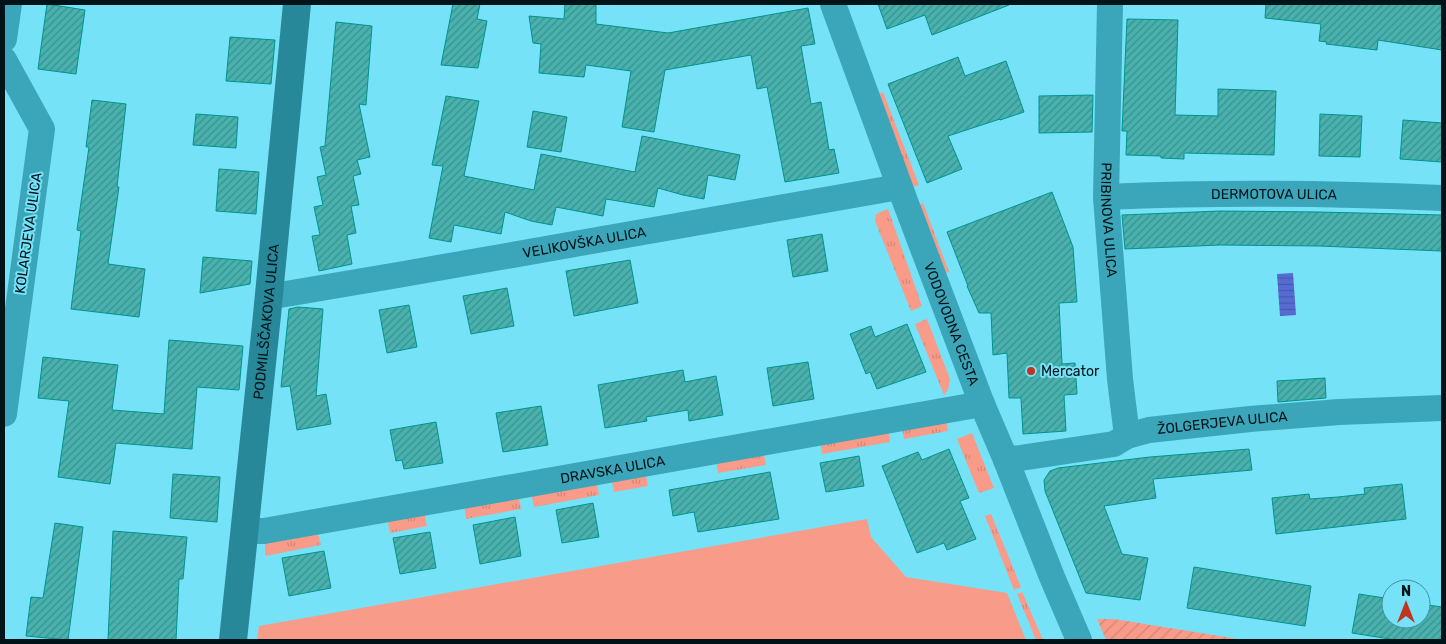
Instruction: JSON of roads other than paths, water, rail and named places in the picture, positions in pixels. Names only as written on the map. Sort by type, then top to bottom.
[{"type":"street","points":[[4,39],[9,4]]},
{"type":"street","name":"PODMILŠČAKOVA ULICA","points":[[233,640],[296,4]]},
{"type":"street","name":"VODOVODNA CESTA","points":[[833,4],[899,187],[982,404],[1079,640]]},
{"type":"street","name":"PRIBINOVA ULICA","points":[[1110,4],[1106,197],[1120,379],[1127,436]]},
{"type":"street","name":"KOLARJEVA ULICA","points":[[4,60],[42,129],[4,414]]},
{"type":"street","name":"VELIKOVŠKA ULICA","points":[[268,296],[398,276],[899,187]]},
{"type":"street","name":"DERMOTOVA ULICA","points":[[1106,197],[1181,194],[1267,194],[1442,198]]},
{"type":"street","name":"DRAVSKA ULICA","points":[[244,531],[264,531],[982,404]]},
{"type":"street","name":"ŽOLGERJEVA ULICA","points":[[1006,460],[1114,444],[1127,436],[1149,430],[1250,418],[1442,408]]},
{"type":"water","points":[[1293,273],[1296,315],[1280,316],[1277,274]]},
{"type":"place","name":"Mercator","points":[[1031,371]]}]
